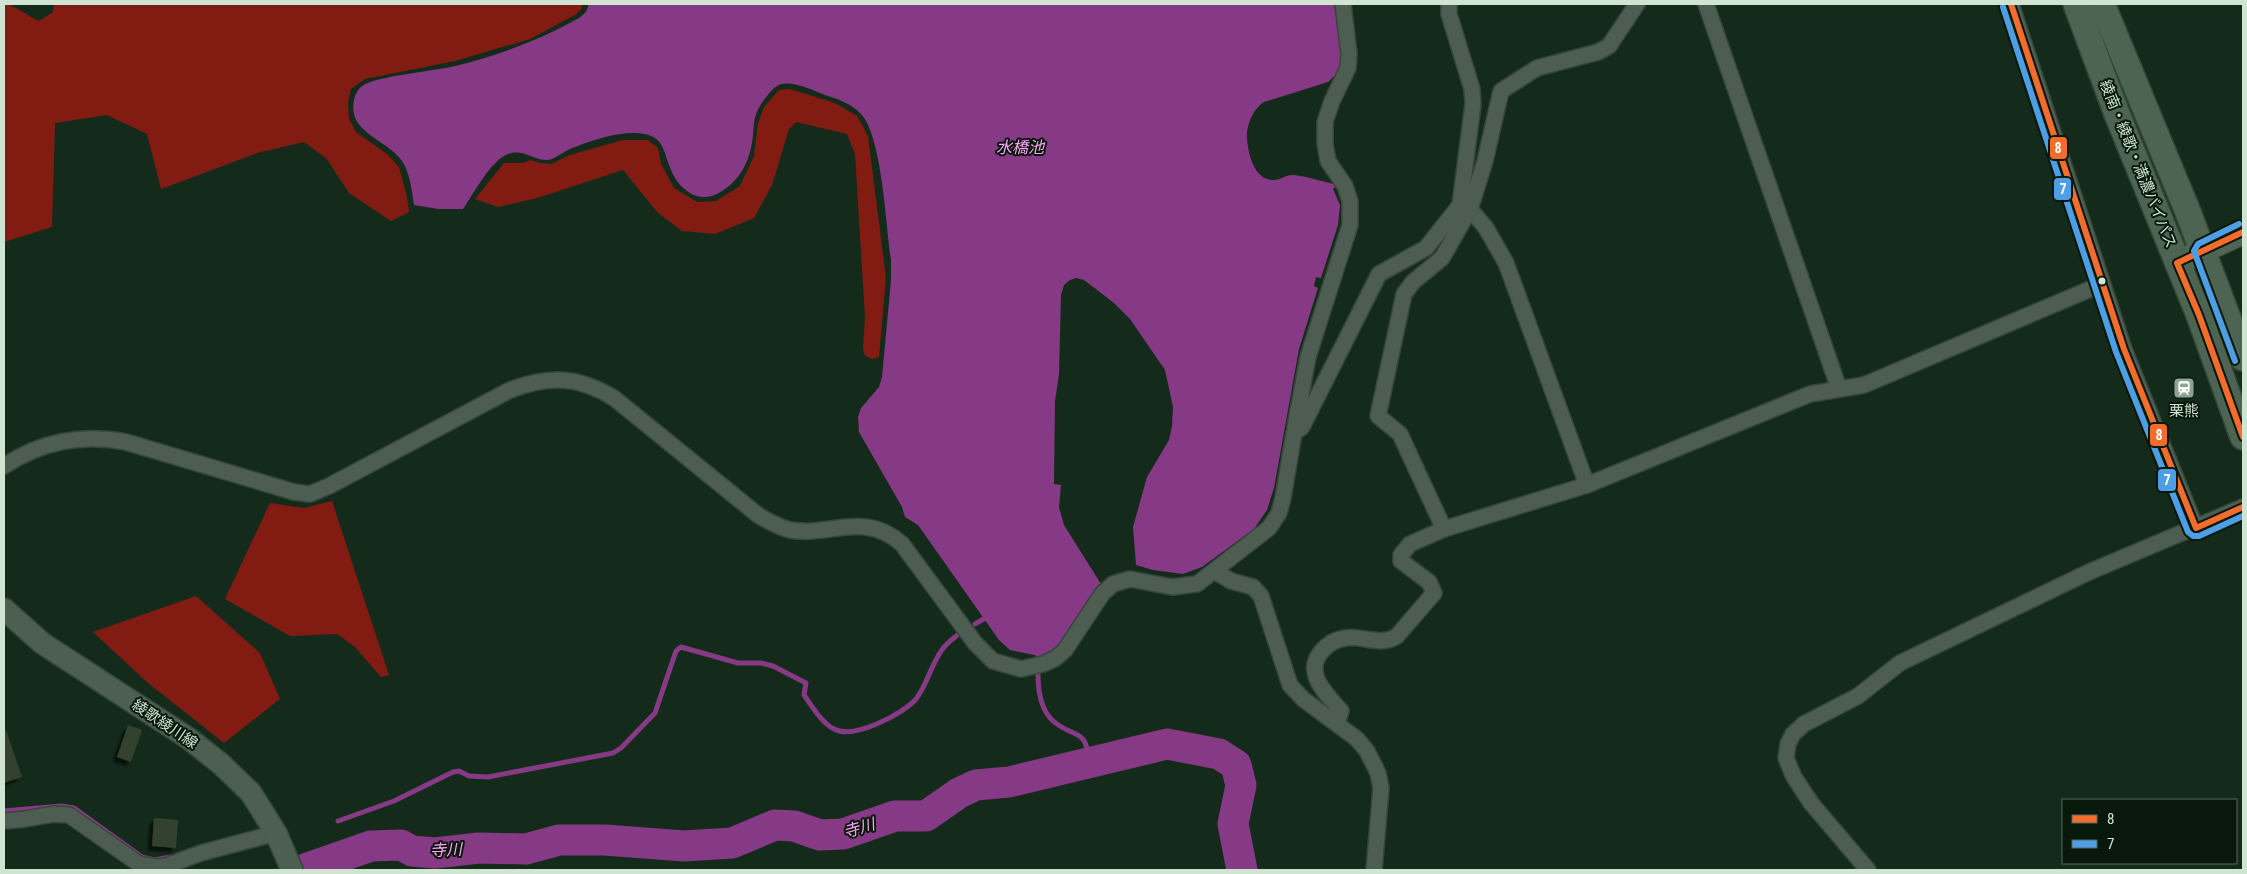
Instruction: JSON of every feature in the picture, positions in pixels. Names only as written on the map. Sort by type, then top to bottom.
[{"type":"highway","name":"綾南・綾歌・満濃バイパス","points":[[2076,4],[2117,114],[2199,315],[2243,437]]},
{"type":"highway","name":"綾南・綾歌・満濃バイパス","points":[[2102,4],[2203,251],[2243,358]]},
{"type":"main road","points":[[2177,263],[2243,232]]},
{"type":"main road","name":"綾歌綾川線","points":[[4,609],[42,643],[188,738],[221,764],[251,793],[276,833],[292,870]]},
{"type":"street","points":[[4,466],[36,448],[90,438],[108,438],[294,492],[310,494],[329,486],[510,390],[537,380],[566,380],[598,389],[614,398],[758,515],[773,524],[790,530],[854,525],[870,526],[894,537],[902,544],[975,643],[994,661],[1020,670],[1036,666],[1065,650],[1102,594],[1113,584],[1130,579],[1172,587],[1197,584],[1216,572],[1269,528],[1278,513],[1283,498],[1308,357],[1350,225],[1350,201],[1345,186],[1328,161],[1324,144],[1325,122],[1332,101],[1348,68],[1349,54],[1343,4]]},
{"type":"street","points":[[1294,433],[1302,427],[1379,274],[1426,248],[1465,207],[1473,104],[1472,89],[1449,14],[1449,4]]},
{"type":"street","points":[[1444,529],[1400,434],[1378,416],[1404,294],[1413,282],[1442,258],[1485,161],[1501,91],[1537,68],[1598,52],[1609,46],[1636,4]]},
{"type":"street","points":[[1706,4],[1836,380],[1837,389]]},
{"type":"street","points":[[2010,4],[2124,348],[2196,528]]},
{"type":"street","points":[[1465,207],[1486,228],[1506,263],[1587,485]]},
{"type":"street","points":[[1337,723],[1341,711],[1316,678],[1315,663],[1320,652],[1333,642],[1346,638],[1380,642],[1397,636],[1434,593],[1430,582],[1401,561],[1401,554],[1410,544],[1444,529],[1587,485],[1810,394],[1864,385],[2102,284]]},
{"type":"street","points":[[1868,870],[1811,803],[1794,777],[1786,758],[1788,744],[1793,734],[1804,724],[1858,696],[1900,663],[2089,572],[2243,507]]},
{"type":"street","points":[[1216,572],[1231,581],[1253,587],[1261,596],[1290,684],[1303,699],[1337,723],[1362,745],[1378,773],[1381,788],[1374,870]]},
{"type":"street","points":[[4,820],[25,819],[54,814],[69,815],[139,864],[156,867],[166,866],[200,852],[276,833]]},
{"type":"shaded area","points":[[4,4],[16,8],[39,21],[53,12],[54,4],[583,4],[582,8],[575,15],[530,39],[455,61],[365,79],[351,89],[348,102],[349,119],[356,132],[387,154],[399,167],[409,212],[391,221],[349,193],[327,159],[304,142],[257,153],[161,189],[147,134],[107,115],[55,123],[52,227],[4,242]]},
{"type":"shaded area","points":[[790,89],[835,103],[857,116],[868,136],[886,278],[879,357],[872,359],[865,356],[863,348],[865,317],[855,154],[847,134],[796,122],[789,129],[772,185],[754,218],[715,234],[682,231],[658,213],[623,170],[537,198],[498,207],[475,199],[504,163],[523,163],[530,160],[551,164],[570,155],[623,140],[648,140],[658,148],[661,164],[674,188],[697,202],[716,201],[740,186],[754,156],[758,123],[764,107],[779,90]]},
{"type":"shaded area","points":[[332,501],[389,675],[381,677],[355,647],[337,634],[290,636],[225,599],[270,503],[304,508]]},
{"type":"shaded area","points":[[196,596],[260,653],[280,699],[224,743],[148,683],[93,632]]},
{"type":"water","name":"水橋池","points":[[589,4],[1337,4],[1343,68],[1328,82],[1264,102],[1254,113],[1248,128],[1249,151],[1253,165],[1261,176],[1274,180],[1290,175],[1338,185],[1333,189],[1340,205],[1338,225],[1321,278],[1316,277],[1314,286],[1318,288],[1299,349],[1274,488],[1267,510],[1254,529],[1202,567],[1183,574],[1153,570],[1136,565],[1133,527],[1147,477],[1169,440],[1172,426],[1173,407],[1165,370],[1130,319],[1114,303],[1084,280],[1076,278],[1070,280],[1064,285],[1061,295],[1059,374],[1055,401],[1054,484],[1061,485],[1059,507],[1064,525],[1101,584],[1058,648],[1044,657],[1010,650],[999,640],[918,525],[905,517],[902,507],[859,432],[858,417],[861,408],[879,387],[882,377],[891,280],[891,260],[882,183],[874,141],[868,125],[861,114],[853,107],[839,100],[797,85],[786,83],[775,88],[757,111],[752,144],[744,168],[730,185],[711,196],[693,195],[687,191],[671,170],[659,142],[646,134],[636,133],[588,142],[548,160],[519,153],[508,154],[489,170],[463,209],[438,209],[414,205],[409,177],[402,161],[390,149],[368,133],[357,121],[353,107],[355,95],[359,89],[369,82],[380,79],[455,66],[519,46],[579,18],[586,12]]},
{"type":"building","points":[[128,725],[142,730],[131,762],[117,757]]},
{"type":"building","points":[[6,730],[22,777],[4,783],[4,731]]},
{"type":"building","points":[[154,818],[178,820],[176,848],[152,846]]},
{"type":"waterway","points":[[975,624],[987,617]]},
{"type":"waterway","points":[[338,821],[394,801],[453,772],[459,771],[469,776],[488,777],[613,753],[621,748],[655,713],[676,651],[681,647],[738,663],[761,663],[773,666],[806,683],[804,695],[817,714],[829,726],[842,731],[853,731],[877,724],[910,705],[922,689],[941,650],[960,633]]},
{"type":"waterway","points":[[1038,650],[1038,677],[1043,705],[1052,720],[1082,738],[1088,750],[1090,762]]},
{"type":"waterway","name":"寺川","points":[[308,868],[371,846],[401,845],[412,851],[435,853],[479,848],[526,849],[559,840],[605,840],[684,846],[732,843],[775,825],[794,826],[820,835],[843,834],[895,816],[926,816],[959,793],[976,785],[1009,782],[1167,744],[1219,754],[1236,765],[1241,785],[1233,824],[1242,870]]},
{"type":"waterway","points":[[4,811],[61,806],[74,808],[142,857],[154,860],[171,857]]},
{"type":"transit line","name":"8","points":[[2011,4],[2124,349],[2196,528],[2243,507]]},
{"type":"transit line","name":"7","points":[[2003,7],[2116,352],[2188,532],[2193,536],[2199,536],[2243,516]]},
{"type":"transit line","name":"7","points":[[2235,361],[2194,251],[2198,244],[2239,224]]},
{"type":"transit line","name":"8","points":[[2243,232],[2177,263],[2199,315],[2243,437]]},
{"type":"place","name":"栗熊","points":[[2184,388]]}]
